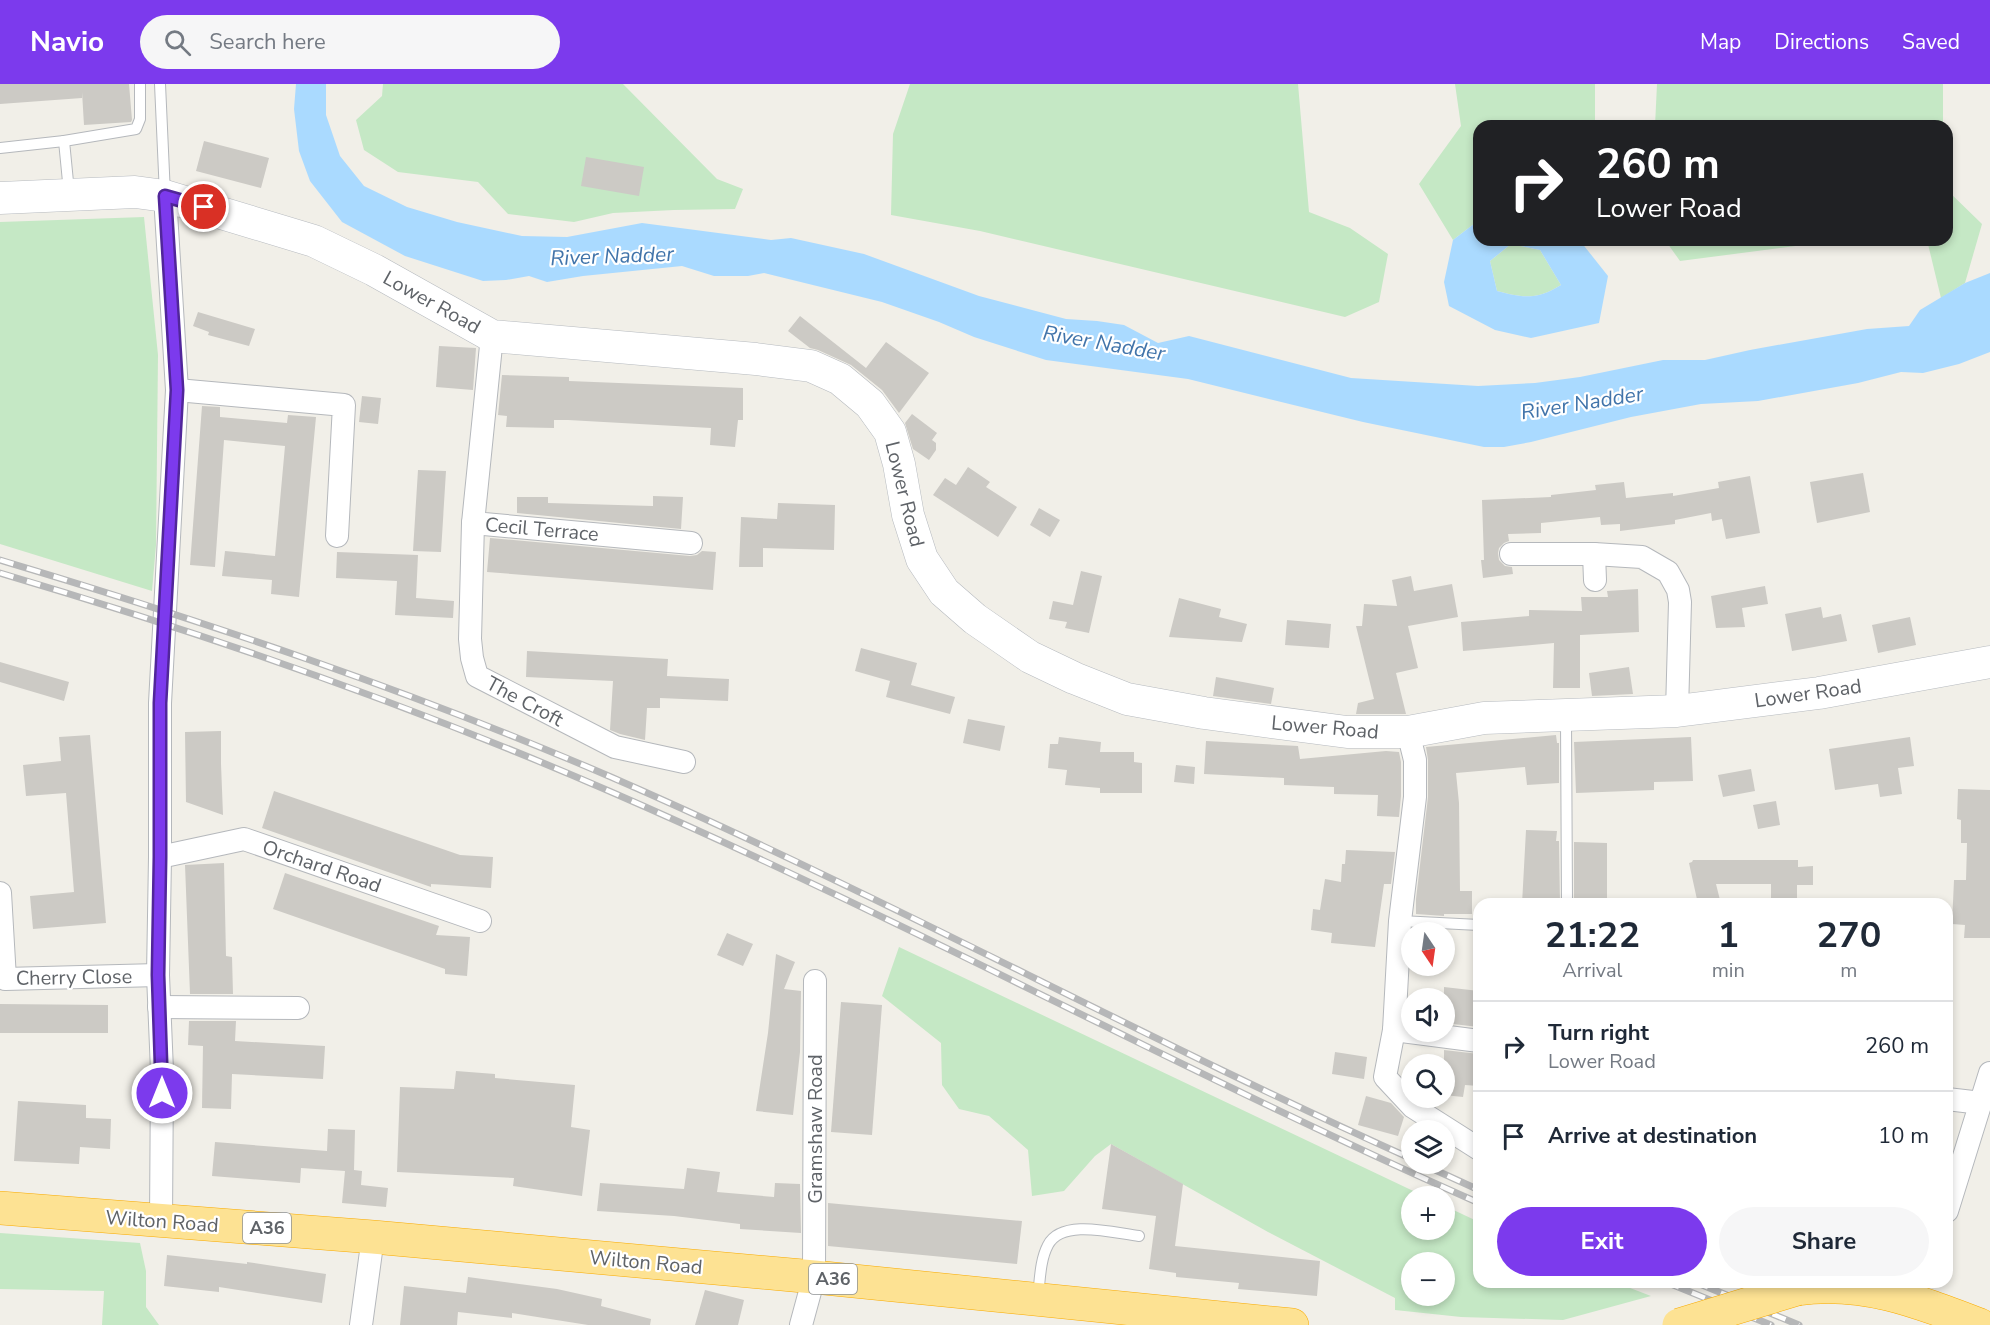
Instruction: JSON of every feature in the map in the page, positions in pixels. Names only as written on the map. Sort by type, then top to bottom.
[{"type":"highway","name":"Wilton Road","points":[[0,1208],[373,1237],[814,1277],[1208,1321],[1292,1325]]},
{"type":"highway","points":[[1679,1325],[1804,1288]]},
{"type":"highway","points":[[1860,1288],[1922,1292],[1980,1325]]},
{"type":"street","name":"Lower Road","points":[[0,198],[135,192],[165,196],[314,241],[374,270],[492,336],[756,359],[811,366],[840,379],[870,404],[890,432],[908,515],[921,559],[944,592],[975,619],[1030,657],[1127,699],[1204,714],[1347,732],[1408,732],[1484,718],[1677,711],[1819,693],[1990,662]]},
{"type":"street","points":[[161,1221],[162,1071],[158,975],[160,703],[177,390],[165,196]]},
{"type":"street","name":"Cecil Terrace","points":[[492,336],[473,523],[691,543]]},
{"type":"street","points":[[177,390],[344,405],[337,536]]},
{"type":"street","name":"The Croft","points":[[473,523],[470,639],[477,676],[615,747],[684,762]]},
{"type":"street","points":[[1511,554],[1594,554],[1642,557],[1668,572],[1678,590],[1680,602],[1677,711]]},
{"type":"street","points":[[1594,554],[1595,580]]},
{"type":"street","points":[[1408,732],[1415,760],[1415,796],[1400,921],[1394,1030],[1385,1077],[1413,1107],[1473,1145]]},
{"type":"street","name":"Orchard Road","points":[[160,857],[244,839],[480,921]]},
{"type":"street","name":"Cherry Close","points":[[0,892],[5,979],[158,975]]},
{"type":"street","name":"Gramshaw Road","points":[[801,1325],[814,1277],[815,981]]},
{"type":"street","points":[[159,1007],[298,1008]]},
{"type":"street","points":[[1394,1030],[1473,1040]]},
{"type":"street","points":[[1953,1192],[1990,1073]]},
{"type":"street","points":[[1953,1100],[1981,1103]]},
{"type":"street","points":[[361,1325],[373,1237]]},
{"type":"lane","points":[[0,148],[64,141],[135,129],[140,119],[140,84]]},
{"type":"lane","points":[[160,84],[165,196]]},
{"type":"lane","points":[[64,141],[70,195]]},
{"type":"lane","points":[[1566,714],[1567,898]]},
{"type":"lane","points":[[1400,921],[1473,925]]},
{"type":"lane","points":[[1038,1301],[1042,1261],[1048,1244],[1061,1232],[1074,1228],[1139,1236]]},
{"type":"green space","points":[[383,84],[623,84],[717,179],[743,189],[735,209],[613,213],[574,222],[508,214],[478,182],[398,172],[364,150],[356,120],[382,96]]},
{"type":"green space","points":[[910,84],[1298,84],[1309,212],[1350,228],[1388,254],[1379,302],[1345,317],[980,231],[891,215],[893,134]]},
{"type":"green space","points":[[1455,84],[1595,84],[1595,120],[1473,120],[1473,225],[1453,240],[1419,184],[1461,126]]},
{"type":"green space","points":[[1657,84],[1943,84],[1943,120],[1655,120]]},
{"type":"green space","points":[[1953,196],[1982,224],[1965,283],[1941,298],[1928,246],[1953,246]]},
{"type":"green space","points":[[144,217],[158,355],[156,545],[152,591],[0,544],[0,222]]},
{"type":"green space","points":[[1509,246],[1540,250],[1561,285],[1545,293],[1530,296],[1497,291],[1490,261]]},
{"type":"green space","points":[[1669,246],[1796,246],[1680,261]]},
{"type":"green space","points":[[899,947],[1403,1186],[1401,1186],[1401,1240],[1455,1240],[1455,1211],[1473,1219],[1473,1288],[1630,1288],[1651,1296],[1563,1320],[1461,1317],[1395,1310],[1395,1298],[1268,1232],[1111,1144],[1095,1156],[1064,1191],[1032,1196],[1028,1150],[989,1116],[959,1109],[942,1085],[941,1043],[882,996]]},
{"type":"green space","points":[[0,1233],[140,1243],[146,1271],[146,1307],[159,1325],[102,1325],[104,1291],[0,1289]]},
{"type":"water","name":"River Nadder","points":[[296,84],[326,84],[326,115],[340,156],[364,186],[407,207],[457,222],[522,236],[567,237],[642,223],[771,240],[791,238],[864,254],[979,296],[1066,319],[1124,325],[1158,343],[1189,336],[1351,378],[1478,386],[1535,383],[1580,377],[1663,360],[1705,360],[1867,329],[1909,326],[1920,310],[1965,283],[1990,273],[1990,352],[1959,364],[1923,373],[1901,372],[1858,383],[1758,401],[1701,404],[1631,417],[1531,442],[1504,447],[1484,447],[1363,422],[1188,379],[1046,360],[974,337],[882,302],[764,273],[748,276],[714,276],[682,266],[547,282],[529,276],[483,281],[405,256],[342,222],[310,181],[299,151],[294,109]]},
{"type":"water","points":[[1473,225],[1473,246],[1509,246],[1490,261],[1497,291],[1530,296],[1545,293],[1561,285],[1540,250],[1521,246],[1584,246],[1608,276],[1599,323],[1531,338],[1495,330],[1449,306],[1444,282],[1453,240]]},
{"type":"building","points":[[0,84],[129,84],[132,120],[131,122],[84,125],[82,92],[82,98],[0,104]]},
{"type":"building","points":[[204,141],[269,158],[261,188],[196,171]]},
{"type":"building","points":[[586,157],[644,167],[639,196],[581,186]]},
{"type":"building","points":[[198,312],[255,329],[249,346],[208,335],[209,332],[193,326]]},
{"type":"building","points":[[800,316],[866,368],[886,342],[929,373],[899,413],[882,390],[851,365],[810,348],[788,331]]},
{"type":"building","points":[[439,346],[476,348],[473,390],[436,387]]},
{"type":"building","points":[[502,375],[569,377],[569,381],[743,388],[743,420],[738,420],[735,447],[710,445],[711,428],[568,420],[554,420],[554,428],[506,427],[507,416],[498,415]]},
{"type":"building","points":[[362,396],[381,398],[378,424],[359,422]]},
{"type":"building","points":[[202,406],[220,407],[220,417],[287,423],[288,415],[316,417],[299,597],[271,594],[272,580],[222,576],[225,551],[275,556],[285,446],[224,440],[215,567],[190,565]]},
{"type":"building","points":[[912,414],[937,433],[932,440],[936,443],[936,450],[929,460],[913,449],[905,423]]},
{"type":"building","points":[[968,467],[990,482],[986,487],[1017,507],[998,537],[933,495],[945,478],[956,485]]},
{"type":"building","points":[[418,470],[446,471],[441,552],[413,551]]},
{"type":"building","points":[[1863,473],[1870,512],[1817,523],[1810,482]]},
{"type":"building","points":[[1750,476],[1760,533],[1726,539],[1722,519],[1712,521],[1711,513],[1675,520],[1675,524],[1620,531],[1620,524],[1601,525],[1600,517],[1541,523],[1541,533],[1508,534],[1509,541],[1499,548],[1499,560],[1505,566],[1512,567],[1513,574],[1483,578],[1482,500],[1551,497],[1551,495],[1596,490],[1595,485],[1624,482],[1626,498],[1673,493],[1673,496],[1719,488],[1718,482]]},
{"type":"building","points":[[653,496],[683,497],[681,529],[517,513],[517,497],[548,497],[548,503],[653,506]]},
{"type":"building","points":[[778,503],[835,505],[834,550],[763,548],[763,567],[739,567],[741,517],[777,519]]},
{"type":"building","points":[[1039,508],[1060,520],[1050,537],[1030,525]]},
{"type":"building","points":[[490,538],[690,556],[702,551],[716,552],[713,590],[487,572]]},
{"type":"building","points":[[337,552],[418,555],[416,598],[454,601],[453,618],[395,615],[397,581],[336,578]]},
{"type":"building","points":[[1081,571],[1102,576],[1089,633],[1065,628],[1067,622],[1049,619],[1053,601],[1073,605]]},
{"type":"building","points":[[1411,576],[1414,591],[1452,584],[1458,617],[1408,626],[1418,668],[1396,673],[1406,714],[1356,714],[1358,703],[1374,699],[1356,626],[1362,626],[1364,604],[1397,606],[1392,580]]},
{"type":"building","points":[[1765,586],[1768,604],[1742,608],[1745,627],[1716,628],[1711,596]]},
{"type":"building","points":[[1638,589],[1639,632],[1580,635],[1580,688],[1553,688],[1554,643],[1463,651],[1461,622],[1529,616],[1529,610],[1582,611],[1581,597],[1608,597],[1607,591]]},
{"type":"building","points":[[1179,598],[1221,609],[1219,617],[1247,624],[1242,642],[1169,637]]},
{"type":"building","points":[[1821,607],[1823,618],[1841,614],[1847,641],[1792,651],[1785,614]]},
{"type":"building","points":[[1910,617],[1916,645],[1878,653],[1872,625]]},
{"type":"building","points":[[1287,620],[1331,624],[1329,648],[1285,645]]},
{"type":"building","points":[[861,648],[917,663],[911,685],[955,697],[950,714],[886,697],[890,681],[855,671]]},
{"type":"building","points":[[527,651],[668,659],[667,676],[729,679],[728,701],[660,698],[660,708],[647,708],[645,740],[620,734],[610,730],[613,681],[526,677]]},
{"type":"building","points":[[0,662],[69,682],[64,701],[0,682]]},
{"type":"building","points":[[1629,667],[1633,694],[1592,696],[1589,673]]},
{"type":"building","points":[[1216,677],[1274,688],[1271,704],[1213,696]]},
{"type":"building","points":[[968,719],[1005,726],[1000,751],[963,743]]},
{"type":"building","points":[[221,731],[223,815],[186,802],[185,732]]},
{"type":"building","points":[[90,735],[106,923],[33,929],[30,896],[74,892],[66,793],[26,796],[23,765],[61,761],[59,737]]},
{"type":"building","points":[[1556,735],[1557,743],[1559,743],[1559,783],[1527,785],[1525,767],[1456,773],[1459,803],[1460,891],[1472,891],[1472,914],[1444,914],[1444,916],[1416,914],[1428,797],[1426,747]]},
{"type":"building","points":[[1059,737],[1101,742],[1100,752],[1134,752],[1134,762],[1142,763],[1142,793],[1100,793],[1100,788],[1065,785],[1067,770],[1048,768],[1050,744],[1058,744]]},
{"type":"building","points":[[1691,737],[1693,781],[1654,782],[1654,790],[1576,793],[1574,742]]},
{"type":"building","points":[[1910,737],[1914,766],[1898,768],[1902,794],[1880,797],[1878,784],[1835,790],[1829,749]]},
{"type":"building","points":[[1206,741],[1298,746],[1300,759],[1386,751],[1399,752],[1401,796],[1399,817],[1377,816],[1378,795],[1334,794],[1334,787],[1284,785],[1284,778],[1204,774]]},
{"type":"building","points":[[1176,765],[1195,767],[1194,784],[1174,782]]},
{"type":"building","points":[[1751,769],[1755,791],[1723,797],[1718,775]]},
{"type":"building","points":[[1958,789],[1990,790],[1990,938],[1964,938],[1965,925],[1953,924],[1954,880],[1966,880],[1967,843],[1961,843],[1961,820],[1957,819]]},
{"type":"building","points":[[274,791],[460,855],[493,857],[491,888],[431,884],[431,887],[262,828]]},
{"type":"building","points":[[1776,801],[1780,825],[1758,829],[1753,805]]},
{"type":"building","points":[[1526,830],[1557,831],[1560,898],[1522,898]]},
{"type":"building","points":[[1574,842],[1607,843],[1607,898],[1574,898]]},
{"type":"building","points":[[1346,850],[1395,852],[1391,884],[1384,884],[1375,947],[1331,943],[1332,933],[1311,930],[1313,909],[1320,910],[1325,879],[1341,882]]},
{"type":"building","points":[[1693,860],[1798,860],[1798,867],[1813,866],[1813,885],[1797,885],[1797,898],[1771,898],[1771,884],[1716,884],[1720,898],[1697,898],[1689,863]]},
{"type":"building","points":[[224,863],[226,956],[232,957],[233,994],[190,994],[185,865]]},
{"type":"building","points":[[285,873],[439,926],[436,935],[470,937],[467,976],[445,974],[445,969],[273,909]]},
{"type":"building","points":[[727,933],[753,944],[743,966],[717,955]]},
{"type":"building","points":[[776,954],[795,962],[784,989],[801,991],[800,1052],[793,1115],[756,1111],[768,1033]]},
{"type":"building","points":[[1455,988],[1473,990],[1473,1026],[1455,1024]]},
{"type":"building","points":[[841,1002],[882,1005],[872,1135],[831,1132]]},
{"type":"building","points":[[0,1004],[108,1005],[108,1033],[0,1033]]},
{"type":"building","points":[[189,1021],[236,1021],[235,1041],[325,1046],[323,1079],[232,1074],[231,1109],[202,1108],[203,1046],[188,1045]]},
{"type":"building","points":[[1444,1050],[1473,1053],[1473,1086],[1465,1085],[1463,1097],[1455,1096],[1455,1054],[1444,1054]]},
{"type":"building","points":[[1335,1052],[1367,1057],[1364,1079],[1332,1074]]},
{"type":"building","points":[[456,1071],[495,1074],[495,1078],[575,1085],[571,1127],[590,1130],[582,1196],[513,1186],[514,1178],[397,1172],[400,1087],[454,1089]]},
{"type":"building","points":[[1366,1096],[1391,1103],[1404,1117],[1401,1120],[1398,1136],[1358,1125]]},
{"type":"building","points":[[18,1101],[86,1105],[86,1118],[111,1119],[110,1149],[80,1147],[79,1164],[14,1161]]},
{"type":"building","points":[[328,1129],[355,1130],[354,1170],[362,1171],[361,1185],[388,1188],[386,1207],[342,1203],[345,1171],[301,1168],[300,1183],[212,1176],[215,1142],[327,1151]]},
{"type":"building","points":[[1111,1144],[1183,1184],[1175,1246],[1320,1261],[1317,1296],[1238,1289],[1239,1283],[1176,1277],[1176,1273],[1149,1269],[1156,1216],[1102,1209]]},
{"type":"building","points":[[687,1168],[720,1172],[717,1192],[774,1197],[775,1183],[800,1184],[801,1233],[740,1229],[740,1224],[674,1216],[597,1211],[600,1183],[684,1189]]},
{"type":"building","points":[[828,1203],[1022,1221],[1017,1264],[828,1246]]},
{"type":"building","points":[[167,1255],[247,1264],[247,1262],[326,1274],[322,1303],[219,1287],[219,1292],[164,1286]]},
{"type":"building","points":[[468,1277],[557,1289],[602,1299],[601,1306],[651,1319],[650,1325],[588,1325],[512,1313],[512,1318],[458,1312],[457,1325],[400,1325],[404,1286],[466,1293]]},
{"type":"building","points":[[705,1290],[744,1300],[738,1325],[695,1325]]},
{"type":"railway","points":[[0,560],[232,633],[385,687],[611,777],[813,869],[1211,1065],[1401,1154]]},
{"type":"railway","points":[[0,573],[231,646],[384,700],[534,759],[719,840],[828,891],[1261,1102],[1473,1200]]},
{"type":"railway","points":[[1444,1174],[1473,1187]]},
{"type":"railway","points":[[1681,1288],[1771,1325]]},
{"type":"railway","points":[[1710,1288],[1799,1325]]},
{"type":"route","points":[[162,1093],[158,975],[160,703],[177,390],[165,196],[204,207]]}]
